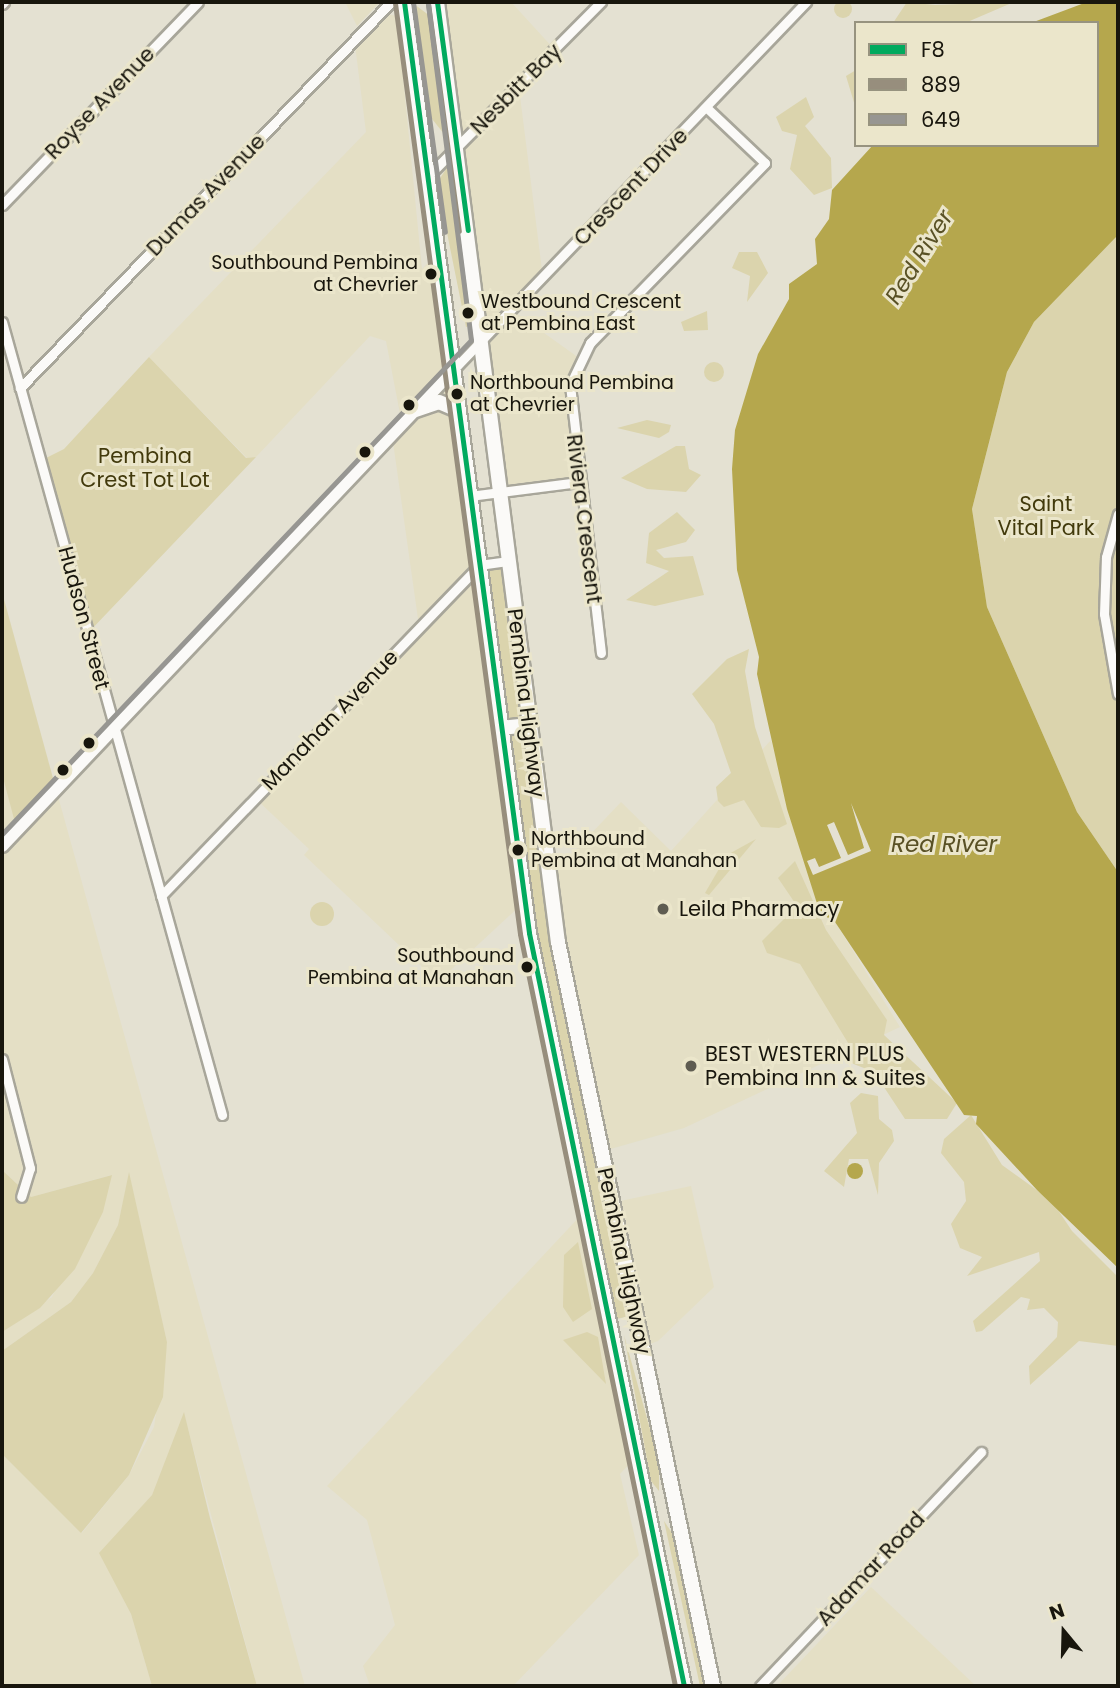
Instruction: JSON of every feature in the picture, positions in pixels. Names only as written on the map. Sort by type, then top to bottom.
[{"type":"main road","name":"Pembina Highway","points":[[404,2],[430,174],[500,728],[541,1003],[684,1686]]},
{"type":"main road","name":"Pembina Highway","points":[[437,2],[459,143],[480,343],[529,725],[575,1029],[713,1686]]},
{"type":"main road","points":[[416,410],[439,402],[458,410]]},
{"type":"main road","points":[[500,728],[529,725]]},
{"type":"street","name":"Royse Avenue","points":[[2,205],[198,2]]},
{"type":"street","name":"Dumas Avenue","points":[[20,387],[391,2]]},
{"type":"street","name":"Nesbitt Bay","points":[[430,174],[601,2]]},
{"type":"street","name":"Crescent Drive","points":[[454,369],[806,2]]},
{"type":"street","name":"Riviera Crescent","points":[[601,653],[569,401],[579,358],[765,163],[707,108]]},
{"type":"street","name":"Hudson Street","points":[[2,322],[222,1115]]},
{"type":"street","points":[[2,846],[454,369]]},
{"type":"street","points":[[470,496],[580,482]]},
{"type":"street","points":[[1118,514],[1106,557],[1104,614],[1118,694]]},
{"type":"street","points":[[479,565],[508,561]]},
{"type":"street","name":"Manahan Avenue","points":[[161,896],[479,565]]},
{"type":"street","points":[[2,1062],[30,1168],[21,1196]]},
{"type":"street","name":"Adamar Road","points":[[760,1686],[981,1452]]},
{"type":"shaded area","points":[[345,2],[380,2],[357,26]]},
{"type":"shaded area","points":[[437,2],[511,2],[555,50],[519,88],[543,278],[512,310],[579,358],[570,385],[580,482],[499,493]]},
{"type":"shaded area","points":[[386,14],[397,16],[422,269],[438,253],[524,902],[438,982],[304,855],[309,849],[255,798],[419,626],[392,435],[402,424],[386,341],[370,336],[256,457],[247,458],[149,357],[366,132],[355,45]]},
{"type":"shaded area","points":[[771,740],[820,913],[835,922],[900,1027],[684,1128],[600,1152],[549,878],[621,802],[671,851]]},
{"type":"shaded area","points":[[2,774],[18,829],[56,789],[305,1686],[257,1686],[184,1414],[152,1495],[100,1553],[131,1614],[152,1686],[2,1686],[2,1454],[82,1533],[129,1475],[154,1427],[167,1342],[129,1174],[118,1225],[93,1273],[71,1302],[2,1351],[2,1332],[52,1297],[111,1175],[31,1197],[2,1170]]},
{"type":"shaded area","points":[[691,1186],[714,1287],[658,1341],[642,1347],[611,1203]]},
{"type":"shaded area","points":[[583,1213],[633,1460],[620,1474],[639,1555],[513,1686],[370,1686],[363,1666],[395,1625],[367,1520],[327,1486]]},
{"type":"shaded area","points":[[871,1587],[976,1686],[777,1686]]},
{"type":"green space","points":[[843,0],[849,3],[852,9],[849,15],[843,18],[837,15],[834,9],[837,3]]},
{"type":"green space","points":[[907,2],[935,5],[1014,2],[970,21],[894,21]]},
{"type":"green space","points":[[414,4],[430,16],[445,135],[428,114]]},
{"type":"green space","points":[[854,71],[854,102],[846,76]]},
{"type":"green space","points":[[806,97],[814,117],[805,126],[831,158],[832,188],[814,195],[790,169],[797,135],[782,131],[776,117]]},
{"type":"green space","points":[[450,163],[469,326],[466,327],[437,183]]},
{"type":"green space","name":"Saint Vital Park","points":[[1118,235],[1118,872],[1077,812],[987,607],[972,509],[1007,372],[1034,322]]},
{"type":"green space","points":[[739,252],[757,252],[768,273],[747,302],[750,276],[732,268]]},
{"type":"green space","points":[[707,311],[708,330],[684,331],[681,322]]},
{"type":"green space","name":"Pembina Crest Tot Lot","points":[[149,357],[246,458],[256,457],[88,633],[40,461],[64,449]]},
{"type":"green space","points":[[714,362],[721,365],[724,372],[721,379],[714,382],[707,379],[704,372],[707,365]]},
{"type":"green space","points":[[647,420],[671,425],[669,432],[659,438],[617,428]]},
{"type":"green space","points":[[676,446],[685,446],[689,469],[701,475],[686,492],[647,489],[621,478]]},
{"type":"green space","points":[[677,512],[695,530],[686,542],[656,550],[664,558],[693,556],[704,595],[655,606],[626,600],[669,571],[646,563],[649,533]]},
{"type":"green space","points":[[508,561],[549,878],[635,1315],[607,1321],[541,1003],[478,566]]},
{"type":"green space","points":[[2,592],[56,789],[17,830],[2,774]]},
{"type":"green space","points":[[749,649],[745,671],[755,727],[787,824],[779,828],[761,827],[744,800],[724,807],[718,801],[716,787],[731,773],[714,724],[692,694],[727,659]]},
{"type":"green space","points":[[756,839],[709,895],[705,893],[727,855]]},
{"type":"green space","points":[[795,861],[826,930],[887,1020],[884,1035],[957,1103],[947,1119],[905,1119],[874,1072],[851,1063],[853,1051],[800,964],[767,953],[762,941],[797,906],[778,878]]},
{"type":"green space","points":[[322,902],[331,905],[334,914],[331,923],[322,926],[313,923],[310,914],[313,905]]},
{"type":"green space","points":[[861,1093],[878,1096],[879,1119],[892,1130],[894,1141],[879,1163],[878,1195],[868,1159],[849,1159],[844,1187],[824,1171],[857,1133],[850,1103]]},
{"type":"green space","points":[[971,1115],[1002,1165],[1052,1201],[1072,1231],[1118,1277],[1118,1346],[1079,1341],[1030,1385],[1029,1366],[1057,1337],[1058,1322],[1044,1308],[1027,1310],[1030,1299],[1021,1297],[982,1331],[976,1332],[973,1321],[1040,1261],[1039,1252],[967,1276],[982,1257],[960,1248],[951,1224],[966,1201],[964,1182],[941,1153],[944,1139]]},
{"type":"green space","points":[[2,1170],[31,1197],[112,1175],[103,1212],[75,1269],[40,1308],[2,1332]]},
{"type":"green space","points":[[129,1172],[167,1342],[163,1397],[129,1475],[81,1533],[2,1454],[2,1351],[71,1302],[93,1273],[118,1225]]},
{"type":"green space","points":[[578,1242],[592,1309],[573,1322],[563,1307],[564,1255]]},
{"type":"green space","points":[[587,1332],[598,1337],[606,1384],[563,1340]]},
{"type":"green space","points":[[624,1335],[659,1462],[659,1491],[651,1481]]},
{"type":"green space","points":[[184,1412],[210,1518],[257,1686],[152,1686],[131,1614],[99,1553],[152,1495]]},
{"type":"green space","points":[[664,1521],[674,1536],[706,1686],[700,1686]]},
{"type":"water","name":"Red River","points":[[1087,2],[1118,2],[1118,235],[1034,322],[1007,372],[972,509],[987,607],[1077,812],[1118,872],[1118,1268],[1037,1190],[976,1124],[977,1116],[964,1115],[835,922],[820,913],[787,809],[757,674],[759,657],[737,570],[732,469],[735,430],[758,354],[789,299],[789,284],[817,264],[815,239],[829,219],[832,190],[871,147],[1099,147],[1099,21],[1036,21]]},
{"type":"water","points":[[852,1163],[858,1163],[863,1171],[861,1177],[852,1179],[847,1174],[847,1168]]},
{"type":"pier","points":[[851,803],[871,851],[813,875],[807,861],[815,858],[819,867],[841,858],[827,825],[834,822],[848,855],[864,848]]},
{"type":"transit line","name":"F8","points":[[404,2],[529,933],[684,1686]]},
{"type":"transit line","name":"649","points":[[413,2],[445,232]]},
{"type":"transit line","name":"F8","points":[[437,2],[468,230]]},
{"type":"transit line","name":"889","points":[[395,3],[520,934],[675,1686]]},
{"type":"transit line","name":"889","points":[[428,3],[459,231]]},
{"type":"transit line","name":"649","points":[[2,834],[471,340],[428,3]]},
{"type":"place","name":"Southbound Pembina at Chevrier","points":[[431,274]]},
{"type":"place","name":"Westbound Crescent at Pembina East","points":[[468,313]]},
{"type":"place","name":"Northbound Pembina at Chevrier","points":[[457,394]]},
{"type":"place","name":"Northbound Pembina at Manahan","points":[[518,850]]},
{"type":"place","name":"Leila Pharmacy","points":[[663,909]]},
{"type":"place","name":"Southbound Pembina at Manahan","points":[[527,967]]},
{"type":"place","name":"BEST WESTERN PLUS Pembina Inn & Suites","points":[[691,1066]]}]
